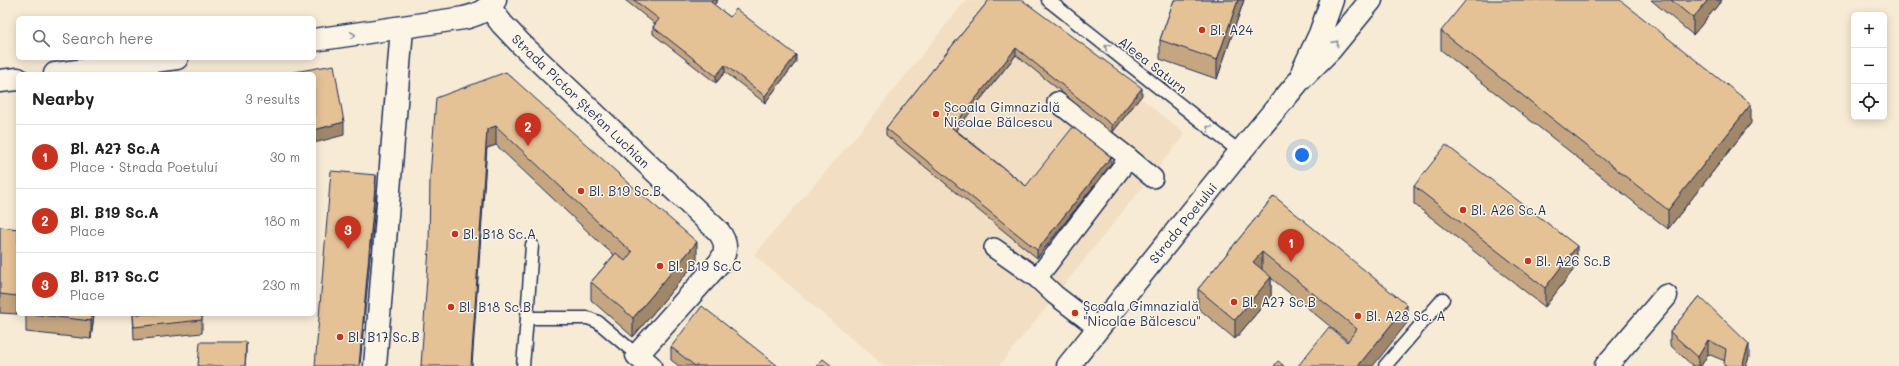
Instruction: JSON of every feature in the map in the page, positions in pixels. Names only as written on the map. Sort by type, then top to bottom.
[{"type":"street","name":"Strada Poetului","points":[[1299,81],[1320,34],[1332,0]]},
{"type":"street","name":"Strada Poetului","points":[[1068,366],[1240,152],[1299,81],[1330,50],[1371,0]]},
{"type":"street","points":[[316,40],[475,16],[492,4]]},
{"type":"street","name":"Strada Pictor Ștefan Luchian","points":[[492,4],[502,24],[521,44],[719,232],[724,239],[726,247],[720,262],[644,360]]},
{"type":"street","points":[[375,366],[402,28]]},
{"type":"street","points":[[70,72],[162,60]]},
{"type":"street","points":[[0,81],[16,79]]},
{"type":"street","points":[[1057,102],[1130,158],[1153,178]]},
{"type":"street","points":[[1037,278],[1130,158]]},
{"type":"street","points":[[994,248],[1037,278],[1055,295],[1098,328]]},
{"type":"street","points":[[1606,366],[1666,296]]},
{"type":"lane","name":"Aleea Saturn","points":[[1048,0],[1240,152]]},
{"type":"lane","points":[[524,366],[532,245]]},
{"type":"lane","points":[[1385,366],[1444,299]]},
{"type":"lane","points":[[527,318],[588,318],[598,322],[644,360]]},
{"type":"shaded area","points":[[966,0],[1020,0],[1185,134],[999,366],[884,366],[754,255],[869,121]]},
{"type":"building","points":[[634,0],[712,0],[711,2],[730,17],[736,9],[796,55],[765,96],[725,65],[716,76],[653,27],[659,19]]},
{"type":"building","name":"Școala Gimnazială Nicolae Bălcescu","points":[[989,0],[1022,0],[1142,88],[1112,125],[1016,48],[952,128],[1026,186],[1073,127],[1111,157],[1037,250],[886,128]]},
{"type":"building","name":"Bl. A24","points":[[1174,0],[1238,0],[1217,60],[1160,40]]},
{"type":"building","points":[[1466,0],[1620,0],[1751,104],[1668,210],[1441,31]]},
{"type":"building","points":[[1671,0],[1708,0],[1693,18]]},
{"type":"building","points":[[334,65],[344,122],[316,129],[316,72],[294,72]]},
{"type":"building","points":[[506,72],[631,185],[697,242],[633,318],[591,282],[616,253],[625,261],[632,252],[496,126],[487,129],[471,366],[421,366],[429,248],[430,177],[436,98]]},
{"type":"building","points":[[1446,145],[1577,246],[1545,288],[1414,186]]},
{"type":"building","points":[[331,171],[376,175],[359,366],[315,366]]},
{"type":"building","points":[[1274,196],[1407,305],[1358,366],[1298,366],[1329,327],[1347,342],[1357,329],[1262,252],[1253,262],[1271,277],[1235,320],[1198,289]]},
{"type":"building","points":[[0,227],[16,229],[16,296],[0,294]]},
{"type":"building","points":[[1699,296],[1749,344],[1742,366],[1727,366],[1724,364],[1726,349],[1708,340],[1698,357],[1670,332]]},
{"type":"building","points":[[702,306],[778,366],[695,366],[671,347]]},
{"type":"building","points":[[49,316],[92,316],[91,321]]},
{"type":"building","points":[[133,316],[202,316],[202,320],[134,327]]},
{"type":"building","points":[[200,342],[246,342],[245,366],[198,366]]},
{"type":"building","points":[[823,359],[832,366],[817,366]]},
{"type":"building","points":[[1278,361],[1284,366],[1274,366]]},
{"type":"place","name":"Bl. A24","points":[[1202,30]]},
{"type":"place","name":"Școala Gimnazială Nicolae Bălcescu","points":[[936,114]]},
{"type":"place","name":"Bl. B19 Sc.A","points":[[528,146]]},
{"type":"place","name":"Bl. B19 Sc.B","points":[[581,191]]},
{"type":"place","name":"Bl. A26 Sc.A","points":[[1463,210]]},
{"type":"place","name":"Bl. B18 Sc.A","points":[[455,234]]},
{"type":"place","name":"Bl. B17 Sc.C","points":[[348,249]]},
{"type":"place","name":"Bl. A26 Sc.B","points":[[1528,261]]},
{"type":"place","name":"Bl. A27 Sc.A","points":[[1291,262]]},
{"type":"place","name":"Bl. B19 Sc.C","points":[[660,266]]},
{"type":"place","name":"Bl. A27 Sc.B","points":[[1234,302]]},
{"type":"place","name":"Bl. B18 Sc.B","points":[[451,307]]},
{"type":"place","name":"Școala Gimnazială \"Nicolae Bălcescu\"","points":[[1075,313]]},
{"type":"place","name":"Bl. A28 Sc. A","points":[[1358,316]]},
{"type":"place","name":"Bl. B17 Sc.B","points":[[340,337]]}]
